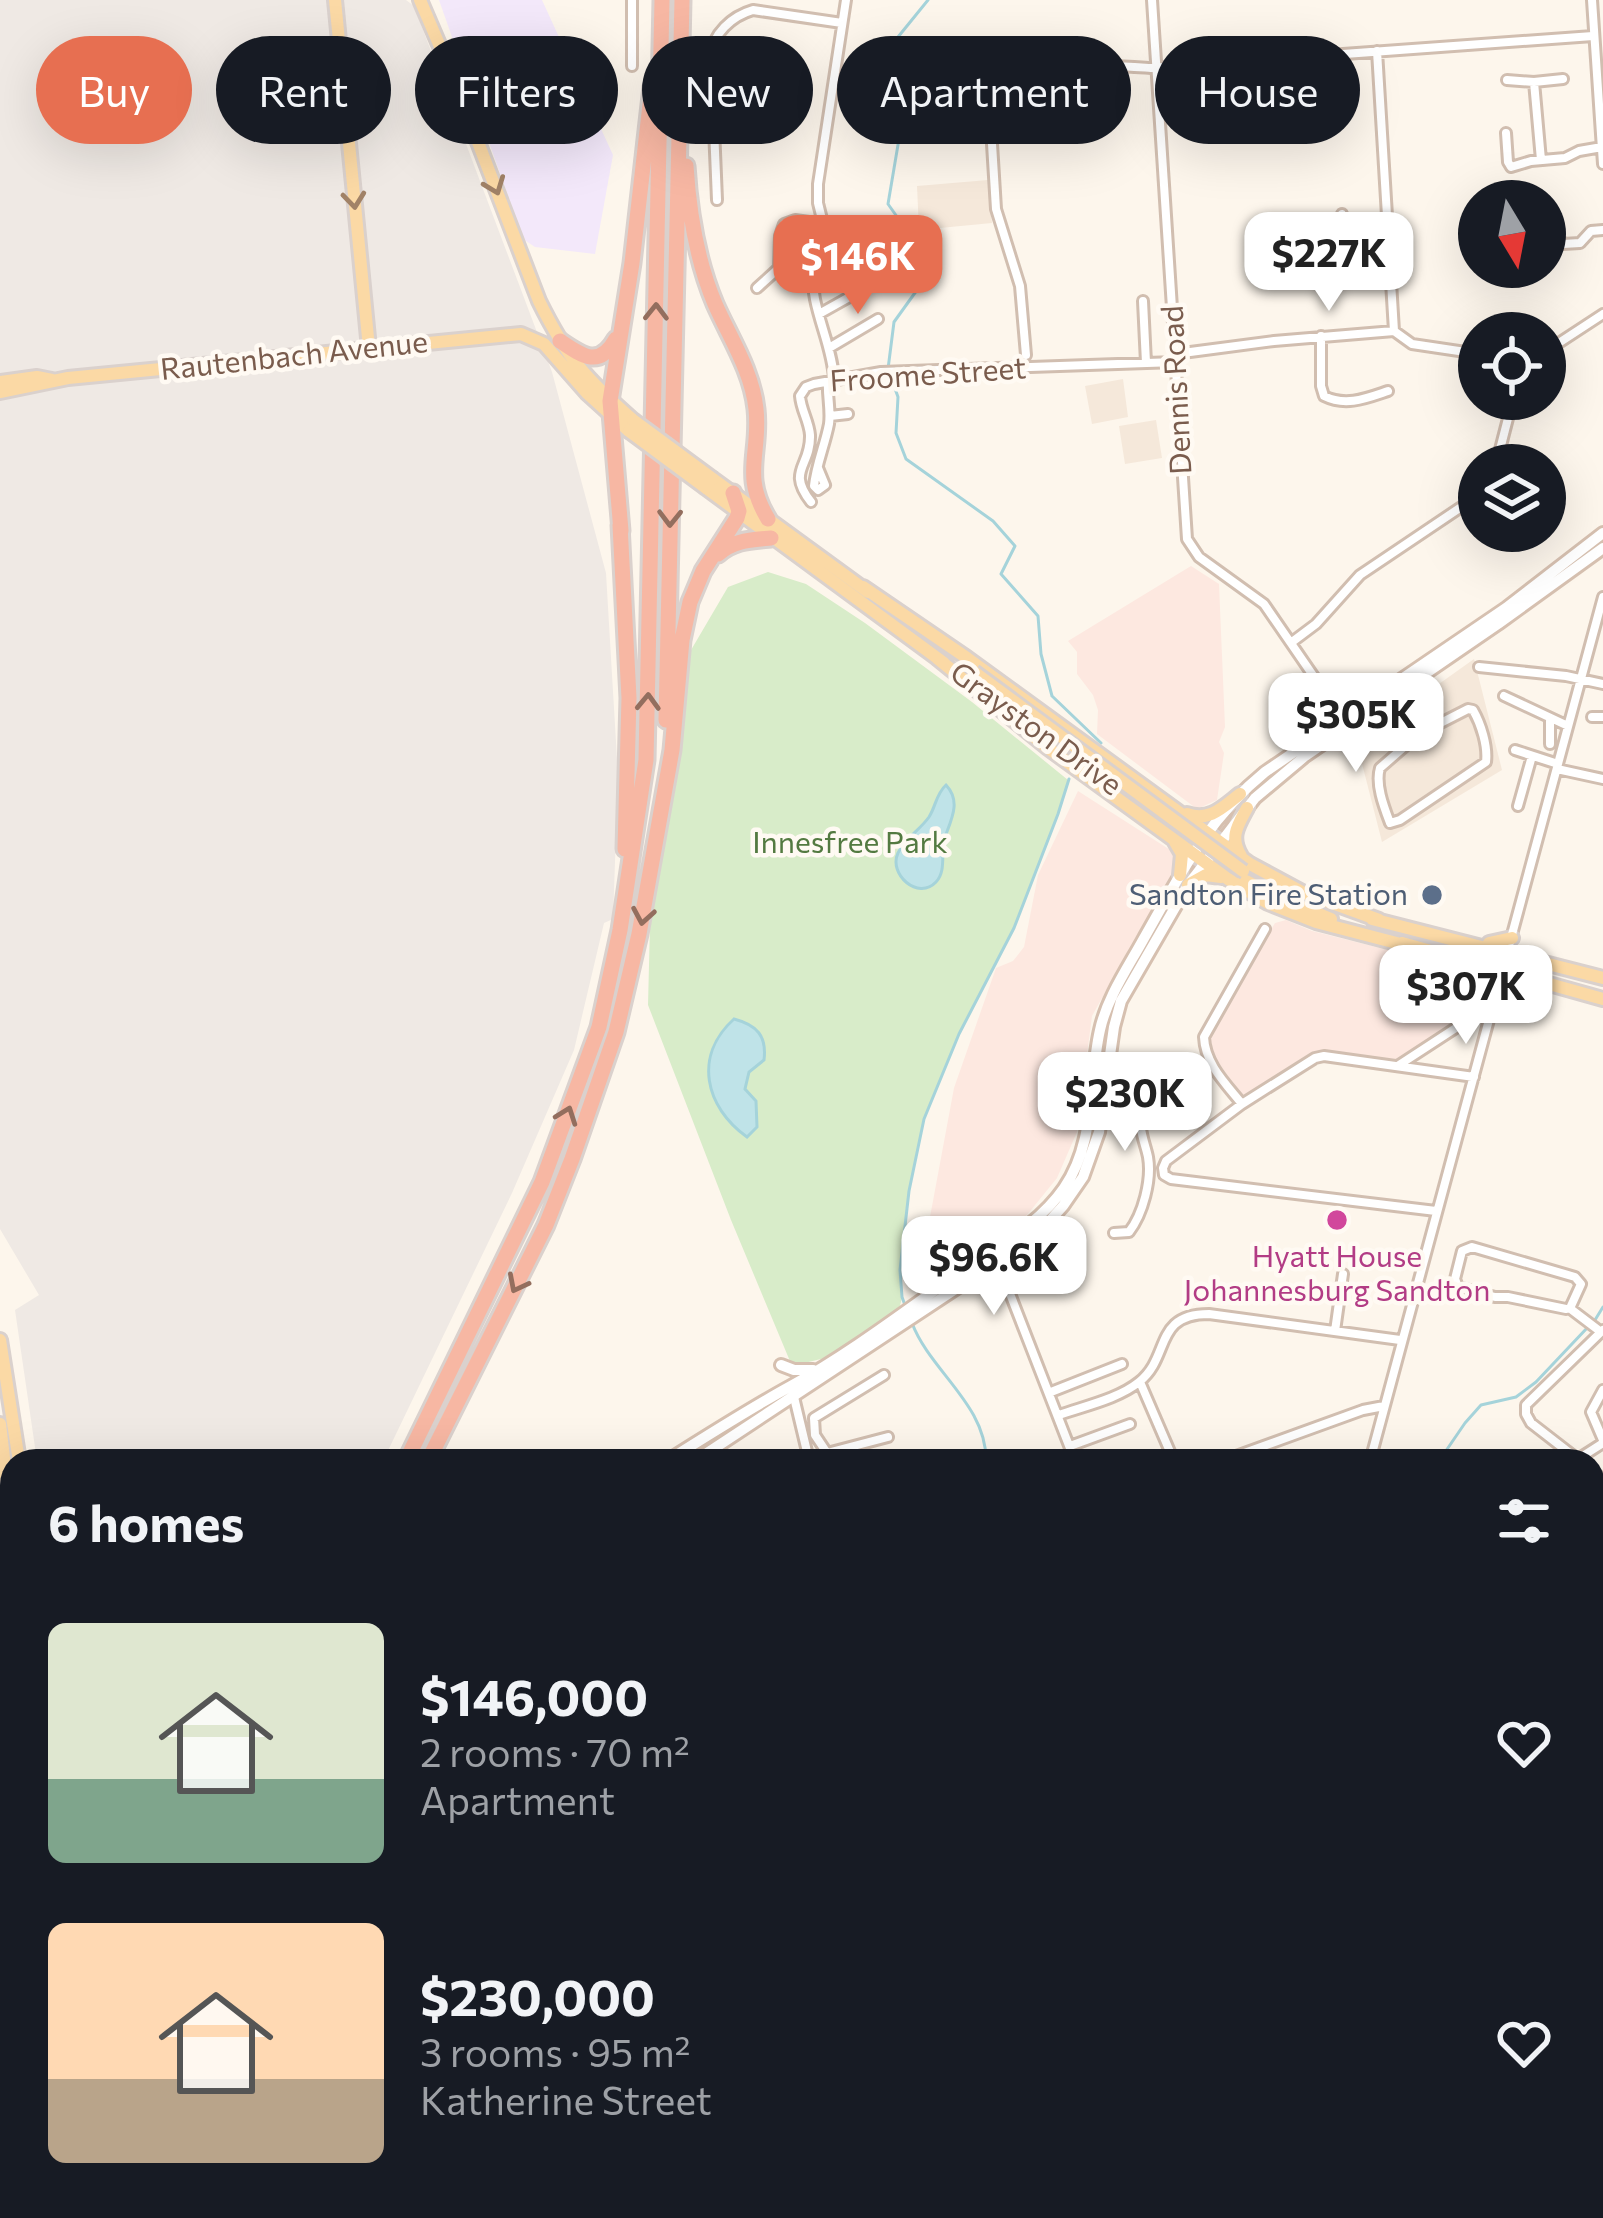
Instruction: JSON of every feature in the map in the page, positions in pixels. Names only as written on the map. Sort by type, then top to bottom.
[{"type":"highway","points":[[620,930],[630,745],[617,460],[623,419],[622,326],[662,0]]},
{"type":"highway","points":[[412,1449],[542,1182],[598,1027],[620,930],[646,760],[662,0]]},
{"type":"highway","points":[[681,36],[682,0]]},
{"type":"highway","points":[[662,800],[670,640],[679,144]]},
{"type":"highway","points":[[686,144],[692,222],[707,284],[751,382],[757,410],[752,468],[757,499],[768,519]]},
{"type":"highway","points":[[560,341],[596,358],[609,350],[622,326]]},
{"type":"highway","points":[[434,1449],[530,1259],[572,1160],[616,1032],[640,934],[672,750],[682,640],[691,602],[732,503],[752,468]]},
{"type":"highway","points":[[691,602],[710,566],[728,545],[771,538]]},
{"type":"main road","points":[[335,0],[369,348]]},
{"type":"main road","name":"Grayston Drive","points":[[420,0],[539,301],[587,379],[623,419]]},
{"type":"main road","points":[[535,338],[539,301]]},
{"type":"main road","name":"Rautenbach Avenue","points":[[53,380],[514,334],[535,338]]},
{"type":"main road","name":"Grayston Drive","points":[[535,338],[554,353],[580,386],[710,483],[771,538],[1239,878],[1333,915],[1510,946],[1603,978]]},
{"type":"main road","points":[[0,382],[37,377],[53,380]]},
{"type":"main road","points":[[0,392],[53,380]]},
{"type":"main road","name":"Grayston Drive","points":[[732,503],[768,519],[1243,871],[1286,895],[1408,946],[1603,999]]},
{"type":"main road","points":[[1130,778],[1184,812],[1198,817],[1215,814],[1265,772],[1506,608],[1603,533]]},
{"type":"main road","points":[[995,1256],[1046,1210],[1072,1174],[1087,1133],[1100,1032],[1111,998],[1199,858],[1297,762],[1603,548]]},
{"type":"main road","points":[[862,587],[1245,861],[1301,892],[1379,920]]},
{"type":"main road","points":[[937,658],[1048,748],[1228,879],[1302,917],[1408,946]]},
{"type":"main road","points":[[1199,858],[1206,833],[1240,794]]},
{"type":"main road","points":[[1245,861],[1234,837],[1247,808]]},
{"type":"main road","points":[[703,1449],[1045,1226],[1063,1205],[1083,1177],[1099,1132],[1121,1001],[1184,880],[1182,854],[1174,839]]},
{"type":"main road","points":[[1184,880],[1210,874],[1228,879]]},
{"type":"main road","points":[[1480,965],[1491,977],[1494,999]]},
{"type":"main road","points":[[712,1449],[815,1370],[898,1321]]},
{"type":"main road","points":[[0,1340],[8,1361],[18,1449]]},
{"type":"main road","points":[[781,1365],[815,1370]]},
{"type":"main road","points":[[689,1449],[792,1392]]},
{"type":"street","points":[[632,0],[632,66]]},
{"type":"street","points":[[831,256],[818,184],[846,0]]},
{"type":"street","name":"Dennis Road","points":[[1152,0],[1155,40]]},
{"type":"street","points":[[1592,0],[1603,164]]},
{"type":"street","points":[[717,200],[713,40],[736,18],[753,10],[842,22]]},
{"type":"street","points":[[1360,52],[1593,36]]},
{"type":"street","points":[[1377,51],[1394,331]]},
{"type":"street","points":[[1026,355],[1022,293],[996,209],[991,77],[1031,68],[1155,67]]},
{"type":"street","points":[[1507,80],[1563,79]]},
{"type":"street","points":[[1534,82],[1541,160]]},
{"type":"street","points":[[1506,133],[1511,167],[1602,147]]},
{"type":"street","name":"Dennis Road","points":[[1162,144],[1187,539],[1199,557],[1262,601],[1342,718]]},
{"type":"street","points":[[1342,214],[1350,227],[1387,226]]},
{"type":"street","points":[[757,288],[779,268],[784,224],[792,220],[823,224]]},
{"type":"street","points":[[1566,244],[1603,230]]},
{"type":"street","points":[[818,467],[830,416],[827,389],[832,379],[813,269],[831,256],[870,252]]},
{"type":"street","points":[[819,314],[878,281]]},
{"type":"street","points":[[1143,301],[1146,363]]},
{"type":"street","points":[[1566,338],[1603,314]]},
{"type":"street","points":[[829,348],[878,319]]},
{"type":"street","name":"Froome Street","points":[[811,502],[799,482],[810,439],[800,395],[809,385],[832,379],[918,370],[1146,363],[1321,336],[1394,331],[1412,344],[1458,351]]},
{"type":"street","points":[[1321,336],[1324,396],[1335,401],[1360,400],[1388,391]]},
{"type":"street","points":[[830,416],[848,414]]},
{"type":"street","points":[[1292,642],[1316,624],[1360,575],[1458,509]]},
{"type":"street","points":[[1373,1449],[1603,597]]},
{"type":"street","points":[[1479,667],[1603,684]]},
{"type":"street","points":[[1399,692],[1420,734]]},
{"type":"street","points":[[1504,696],[1568,726]]},
{"type":"street","points":[[1472,709],[1487,760],[1391,823],[1378,772],[1420,734],[1472,709]]},
{"type":"street","points":[[1592,718],[1603,717]]},
{"type":"street","points":[[1550,718],[1550,744]]},
{"type":"street","points":[[1515,750],[1603,778]]},
{"type":"street","points":[[1518,806],[1532,756]]},
{"type":"street","points":[[1242,1104],[1210,1061],[1204,1037],[1264,928]]},
{"type":"street","points":[[1399,1065],[1494,999]]},
{"type":"street","points":[[1416,1054],[1421,1067]]},
{"type":"street","points":[[1436,1210],[1166,1178],[1162,1168],[1242,1104],[1315,1058],[1421,1067],[1474,1077]]},
{"type":"street","points":[[1094,1072],[1133,1080],[1149,1165],[1144,1201],[1134,1225],[1129,1232],[1114,1233]]},
{"type":"street","points":[[1565,1449],[1532,1423],[1526,1405],[1597,1328],[1570,1308],[1458,1287],[1454,1279],[1462,1251],[1476,1248],[1577,1278],[1581,1285],[1570,1308]]},
{"type":"street","points":[[995,1256],[1071,1449]]},
{"type":"street","points":[[1334,1331],[1342,1274]]},
{"type":"street","points":[[1059,1415],[1140,1382],[1151,1370],[1171,1327],[1192,1315],[1400,1340]]},
{"type":"street","points":[[1050,1392],[1122,1364]]},
{"type":"street","points":[[824,1449],[815,1436],[814,1418],[884,1375]]},
{"type":"street","points":[[1140,1382],[1169,1449]]},
{"type":"street","points":[[1603,1390],[1591,1412],[1603,1442]]},
{"type":"street","points":[[792,1392],[806,1449]]},
{"type":"street","points":[[1255,1449],[1384,1406]]},
{"type":"street","points":[[1070,1446],[1130,1424]]},
{"type":"street","points":[[842,1449],[887,1437]]},
{"type":"shaded area","points":[[0,0],[406,0],[414,6],[425,36],[415,36],[415,144],[466,144],[552,372],[606,573],[618,776],[613,919],[604,923],[574,1050],[512,1193],[389,1449],[35,1449],[15,1310],[39,1295],[0,1229]]},
{"type":"shaded area","points":[[439,0],[542,0],[558,36],[452,36]]},
{"type":"shaded area","points":[[490,144],[608,144],[613,155],[595,254],[535,247],[523,239]]},
{"type":"shaded area","points":[[988,180],[992,223],[919,230],[917,186]]},
{"type":"shaded area","points":[[1123,379],[1128,417],[1092,424],[1085,386]]},
{"type":"shaded area","points":[[1156,420],[1162,458],[1125,464],[1119,426]]},
{"type":"shaded area","points":[[1191,566],[1219,584],[1225,727],[1219,742],[1224,753],[1217,800],[1197,809],[1097,734],[1098,710],[1077,674],[1077,652],[1068,641]]},
{"type":"shaded area","points":[[1474,659],[1502,770],[1382,842],[1356,740],[1393,715],[1401,717],[1408,729],[1421,725],[1415,701]]},
{"type":"shaded area","points":[[1078,791],[1175,853],[1176,866],[1092,1016],[1077,1132],[1057,1178],[1027,1215],[929,1278],[930,1217],[954,1088],[996,968],[1013,961],[1024,947],[1038,875]]},
{"type":"shaded area","points":[[1286,920],[1312,931],[1457,967],[1474,1012],[1398,1061],[1323,1051],[1309,1054],[1243,1097],[1213,1055],[1210,1035],[1275,923]]},
{"type":"green space","name":"Innesfree Park","points":[[768,572],[806,584],[865,623],[1068,780],[1014,928],[959,1034],[924,1119],[909,1191],[900,1306],[893,1316],[825,1358],[792,1366],[648,1005],[650,925],[674,782],[684,662],[728,587]]},
{"type":"water","points":[[946,785],[954,803],[941,872],[929,887],[913,887],[897,869],[898,853],[929,817]]},
{"type":"water","points":[[734,1019],[754,1028],[764,1044],[764,1060],[749,1072],[745,1089],[756,1101],[757,1127],[747,1137],[721,1111],[709,1081],[713,1049]]},
{"type":"waterway","points":[[928,0],[898,37],[901,127],[888,204],[922,252],[917,290],[894,322],[888,369],[898,397],[896,433],[906,459],[993,521],[1015,546],[1001,574],[1038,616],[1052,696],[1101,743]]},
{"type":"waterway","points":[[906,1308],[900,1270],[924,1119],[959,1034],[1014,928],[1069,779]]},
{"type":"waterway","points":[[1595,1320],[1603,1307]]},
{"type":"waterway","points":[[912,1323],[968,1405],[985,1449]]},
{"type":"waterway","points":[[1447,1449],[1481,1405],[1516,1397],[1588,1327]]},
{"type":"place","name":"Sandton Fire Station","points":[[1432,895]]},
{"type":"place","name":"Hyatt House Johannesburg Sandton","points":[[1337,1220]]}]
